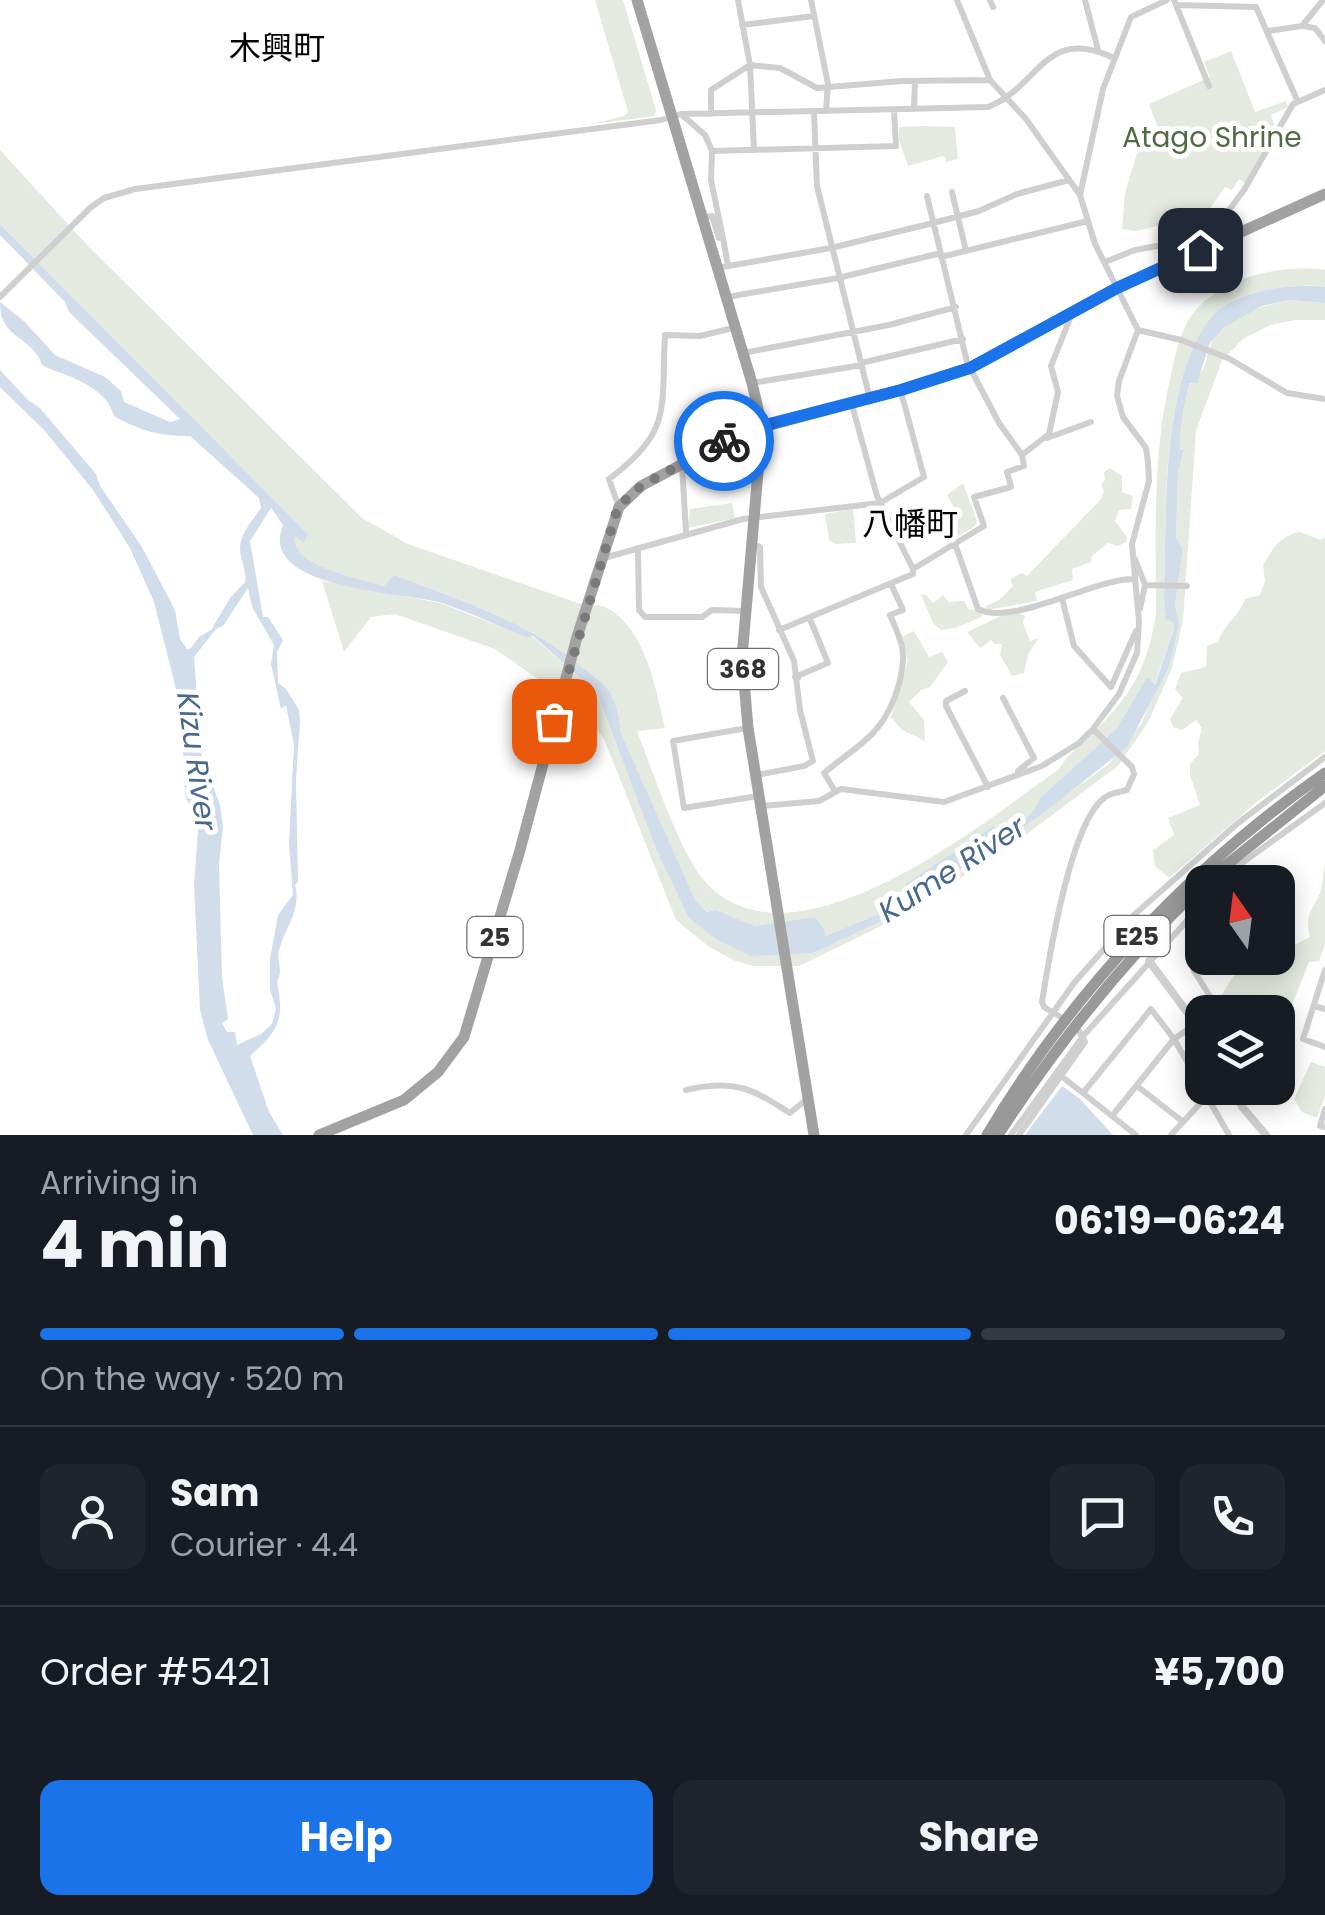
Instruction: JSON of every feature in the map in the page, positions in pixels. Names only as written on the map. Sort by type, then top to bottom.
[{"type":"highway","points":[[637,0],[675,116],[702,218],[722,267],[726,297],[762,426]]},
{"type":"highway","points":[[618,507],[641,486],[762,426],[870,399],[970,368],[1197,244],[1325,194]]},
{"type":"highway","name":"368","points":[[762,426],[742,657],[748,728],[814,1135]]},
{"type":"highway","name":"25","points":[[319,1135],[404,1100],[438,1072],[464,1037],[574,646],[618,507]]},
{"type":"highway","name":"E25","points":[[985,1135],[1058,1031],[1110,966],[1175,896],[1242,836],[1325,772]]},
{"type":"highway","name":"E25","points":[[1229,865],[1323,792]]},
{"type":"highway","name":"E25","points":[[998,1135],[1090,1006],[1185,903]]},
{"type":"street","points":[[738,0],[750,65],[754,150]]},
{"type":"street","points":[[811,0],[828,88],[826,111]]},
{"type":"street","points":[[957,0],[990,80],[1007,96],[1080,195],[1104,262],[1138,330],[1118,382],[1117,396],[1122,416],[1146,448],[1148,462],[1148,481],[1132,554],[1138,614]]},
{"type":"street","points":[[1085,0],[1098,50]]},
{"type":"street","points":[[1302,26],[1323,0]]},
{"type":"street","points":[[1172,2],[1209,86]]},
{"type":"street","points":[[1080,195],[1103,89],[1131,17],[1172,2],[1256,7],[1298,100]]},
{"type":"street","points":[[742,25],[814,16]]},
{"type":"street","points":[[1268,30],[1316,28],[1325,41]]},
{"type":"street","points":[[0,298],[90,208],[104,198],[136,189],[675,116],[988,107],[1030,78],[1050,55],[1064,50],[1098,50],[1114,58]]},
{"type":"street","points":[[710,114],[711,90],[750,65],[780,68],[806,85],[828,88],[990,80]]},
{"type":"street","points":[[914,109],[916,81]]},
{"type":"street","points":[[1104,262],[1136,250],[1197,244],[1244,190],[1298,100],[1325,90]]},
{"type":"street","points":[[712,152],[896,146],[894,110]]},
{"type":"street","points":[[814,112],[817,186],[870,399]]},
{"type":"street","points":[[675,116],[705,136],[712,152],[711,180],[723,238],[722,267],[832,248],[958,217],[1017,194],[1069,180]]},
{"type":"street","points":[[952,192],[966,251]]},
{"type":"street","points":[[913,569],[984,526],[974,497],[1011,488],[1007,472],[1024,466],[1022,455],[970,368],[928,196]]},
{"type":"street","points":[[702,218],[712,216],[719,238],[723,238]]},
{"type":"street","points":[[726,297],[838,278],[1088,221]]},
{"type":"street","points":[[742,353],[852,333],[956,307]]},
{"type":"street","points":[[1047,438],[1058,392],[1051,366],[1073,312]]},
{"type":"street","points":[[618,507],[609,480],[646,448],[660,417],[665,335],[700,336],[735,327]]},
{"type":"street","points":[[1138,330],[1220,354],[1286,393],[1325,399]]},
{"type":"street","points":[[752,383],[862,364],[963,339]]},
{"type":"street","points":[[602,558],[686,532],[754,518],[880,503],[924,477],[901,390]]},
{"type":"street","points":[[779,630],[914,574],[880,503],[852,404]]},
{"type":"street","points":[[1022,455],[1047,438],[1091,422]]},
{"type":"street","points":[[682,463],[686,532]]},
{"type":"street","points":[[751,542],[760,547],[761,587],[794,662],[812,761],[756,776]]},
{"type":"street","points":[[955,544],[982,612],[1018,610],[1133,579]]},
{"type":"street","points":[[638,548],[639,610],[645,617],[702,617],[712,610],[744,611]]},
{"type":"street","points":[[748,728],[673,741],[684,808],[760,801],[819,801],[850,789],[944,802],[1060,756],[1093,729],[1119,694],[1133,666],[1144,585],[1132,554]]},
{"type":"street","points":[[836,792],[824,772],[884,722],[905,660],[890,615],[903,610],[891,584]]},
{"type":"street","points":[[1144,585],[1187,586]]},
{"type":"street","points":[[1062,598],[1074,646],[1111,687],[1136,630]]},
{"type":"street","points":[[797,678],[828,663],[810,619]]},
{"type":"street","points":[[965,691],[946,701],[946,706],[988,787]]},
{"type":"street","points":[[1003,698],[1034,758],[1013,775]]},
{"type":"street","points":[[1056,1014],[1042,1002],[1080,840],[1107,796],[1127,790],[1132,782],[1132,766],[1093,729]]},
{"type":"street","points":[[966,1135],[1056,1014],[1074,982],[1134,915],[1238,824],[1325,757]]},
{"type":"street","points":[[1238,865],[1323,792]]},
{"type":"street","points":[[1011,1135],[1081,1033],[1185,923]]},
{"type":"street","points":[[1149,962],[1185,1004]]},
{"type":"street","points":[[1325,971],[1303,1039],[1325,1048]]},
{"type":"street","points":[[1314,1006],[1325,1010]]},
{"type":"street","points":[[1083,1093],[1151,1009],[1185,1058]]},
{"type":"street","points":[[1112,1116],[1174,1039],[1185,1031]]},
{"type":"street","points":[[1019,1135],[1085,1042],[1081,1033]]},
{"type":"street","points":[[1064,1079],[1136,1135]]},
{"type":"street","points":[[686,1090],[703,1086],[752,1089],[790,1113],[808,1098]]},
{"type":"street","points":[[1136,1086],[1182,1121]]},
{"type":"street","points":[[1171,1135],[1198,1105]]},
{"type":"street","points":[[1211,1105],[1229,1135]]},
{"type":"street","points":[[1243,1105],[1262,1134]]},
{"type":"street","points":[[1325,1110],[1320,1126],[1325,1128]]},
{"type":"green space","points":[[595,0],[623,0],[655,116],[592,124],[628,112]]},
{"type":"green space","name":"Atago Shrine","points":[[1231,51],[1255,112],[1286,101],[1288,107],[1271,115],[1275,128],[1245,183],[1239,179],[1232,190],[1225,187],[1207,213],[1137,231],[1122,229],[1125,193],[1137,153],[1164,144],[1149,104],[1210,77],[1204,62]]},
{"type":"green space","points":[[899,127],[955,127],[958,159],[946,162],[944,156],[908,166]]},
{"type":"green space","points":[[0,150],[87,245],[362,518],[408,544],[578,603],[606,607],[622,619],[648,662],[665,728],[637,731],[668,812],[687,854],[707,884],[745,908],[789,912],[838,902],[888,881],[985,823],[1059,769],[1091,735],[1127,694],[1148,651],[1156,614],[1156,493],[1161,434],[1174,360],[1187,323],[1218,292],[1252,276],[1289,269],[1325,270],[1325,287],[1279,288],[1227,304],[1201,334],[1186,367],[1176,404],[1167,486],[1164,597],[1166,618],[1174,622],[1174,629],[1154,686],[1147,677],[1117,728],[1039,799],[1019,824],[990,844],[994,828],[908,887],[883,912],[824,936],[815,917],[753,926],[716,910],[708,912],[695,901],[621,733],[610,693],[562,652],[493,613],[419,584],[394,575],[385,586],[328,570],[303,556],[295,535],[304,542],[307,533],[0,224]]},
{"type":"green space","points":[[1290,300],[1325,303],[1325,320],[1270,325],[1243,339],[1222,360],[1196,431],[1183,620],[1172,668],[1148,722],[1119,765],[1016,842],[900,917],[799,966],[753,966],[733,960],[676,920],[604,739],[581,709],[495,649],[395,614],[371,617],[344,652],[322,581],[440,603],[533,637],[597,693],[656,849],[688,917],[813,953],[897,914],[964,869],[1110,763],[1142,723],[1179,624],[1175,604],[1183,549],[1176,537],[1178,473],[1184,451],[1180,449],[1180,434],[1186,394],[1224,327],[1256,310]]},
{"type":"green space","points":[[1110,468],[1122,476],[1122,492],[1133,496],[1131,509],[1119,510],[1115,521],[1127,537],[1126,542],[1118,546],[1108,543],[1092,556],[1091,562],[1072,569],[1073,580],[1035,592],[1037,601],[987,610],[986,606],[1013,586],[1010,579],[1021,573],[1027,576],[1101,499],[1104,472]]},
{"type":"green space","points":[[963,483],[977,521],[957,537],[949,523],[959,517],[947,495]]},
{"type":"green space","points":[[732,503],[735,518],[688,528],[690,509]]},
{"type":"green space","points":[[853,509],[856,543],[835,544],[829,540],[825,514]]},
{"type":"green space","points":[[1300,532],[1321,540],[1325,537],[1325,751],[1258,801],[1169,878],[1155,866],[1153,850],[1174,835],[1168,818],[1200,805],[1190,764],[1199,754],[1202,728],[1196,720],[1182,730],[1173,727],[1170,719],[1183,698],[1175,689],[1181,673],[1206,667],[1207,646],[1218,642],[1245,599],[1260,595],[1265,581],[1263,565],[1270,554],[1282,540]]},
{"type":"green space","points":[[925,594],[933,603],[943,595],[949,602],[964,601],[969,610],[975,609],[983,616],[941,630],[933,623],[921,595]]},
{"type":"green space","points":[[1018,612],[1025,616],[1023,623],[1030,641],[1039,638],[1028,654],[1024,673],[1012,676],[1000,655],[1002,644],[991,640],[980,648],[967,632]]},
{"type":"green space","points":[[914,631],[929,657],[942,652],[948,662],[930,687],[909,702],[924,720],[925,741],[902,730],[891,717],[908,661],[902,637]]},
{"type":"green space","points":[[1325,864],[1325,945],[1319,961],[1309,962],[1295,997],[1222,995],[1236,975],[1295,975],[1295,944],[1310,937],[1309,916],[1321,890]]},
{"type":"green space","points":[[1311,1062],[1325,1067],[1325,1096],[1317,1118],[1302,1112],[1295,1097]]},
{"type":"water","points":[[0,224],[308,534],[304,543],[295,536],[296,547],[303,556],[329,570],[384,586],[394,575],[493,613],[540,637],[605,685],[615,704],[621,733],[695,900],[707,912],[716,910],[754,926],[815,917],[825,936],[877,915],[904,895],[907,883],[994,826],[991,843],[1019,824],[1039,799],[1117,728],[1147,677],[1155,685],[1174,629],[1174,623],[1166,619],[1164,598],[1170,449],[1184,373],[1197,340],[1215,313],[1251,294],[1283,287],[1325,287],[1325,303],[1290,300],[1262,306],[1224,327],[1210,343],[1197,383],[1190,383],[1182,415],[1180,449],[1184,450],[1178,473],[1176,537],[1183,549],[1175,604],[1179,624],[1169,667],[1127,747],[1046,811],[897,914],[813,953],[751,956],[716,939],[688,917],[656,849],[597,693],[533,636],[528,638],[442,603],[368,591],[312,575],[291,563],[281,547],[283,525],[271,508],[250,541],[263,617],[268,617],[283,640],[277,652],[278,683],[299,710],[298,881],[295,910],[278,954],[277,1024],[250,1056],[269,1112],[283,1135],[253,1135],[208,1040],[200,1010],[194,885],[198,831],[185,794],[177,693],[154,602],[130,548],[93,490],[45,431],[0,387],[0,370],[40,408],[96,474],[100,486],[142,547],[175,610],[180,639],[187,649],[211,630],[245,582],[241,542],[261,508],[259,498],[190,436],[151,432],[124,421],[114,416],[96,390],[42,364],[32,348],[8,328],[0,302],[55,355],[105,377],[121,391],[124,402],[170,422],[180,419],[69,312],[65,302],[0,235]],"holes":[[[248,588],[252,607],[274,645],[271,664],[281,709],[286,705],[294,745],[289,843],[293,895],[278,915],[270,959],[270,989],[276,1009],[272,1024],[237,1045],[235,1032],[227,1032],[222,1023],[228,1019],[222,978],[219,864],[223,827],[220,805],[201,753],[194,657],[216,629],[223,626]]]},
{"type":"water","points":[[1062,1086],[1080,1099],[1113,1135],[1025,1135]]},
{"type":"way so far","points":[[554,721],[618,507],[641,486],[724,441]]},
{"type":"district","name":"木興町","points":[[277,47]]},
{"type":"district","name":"八幡町","points":[[910,523]]},
{"type":"route","points":[[724,441],[762,426],[970,368],[1117,288],[1200,250]]},
{"type":"water label","name":"Kizu River","points":[[197,761]]},
{"type":"water label","name":"Kume River","points":[[952,869]]}]
